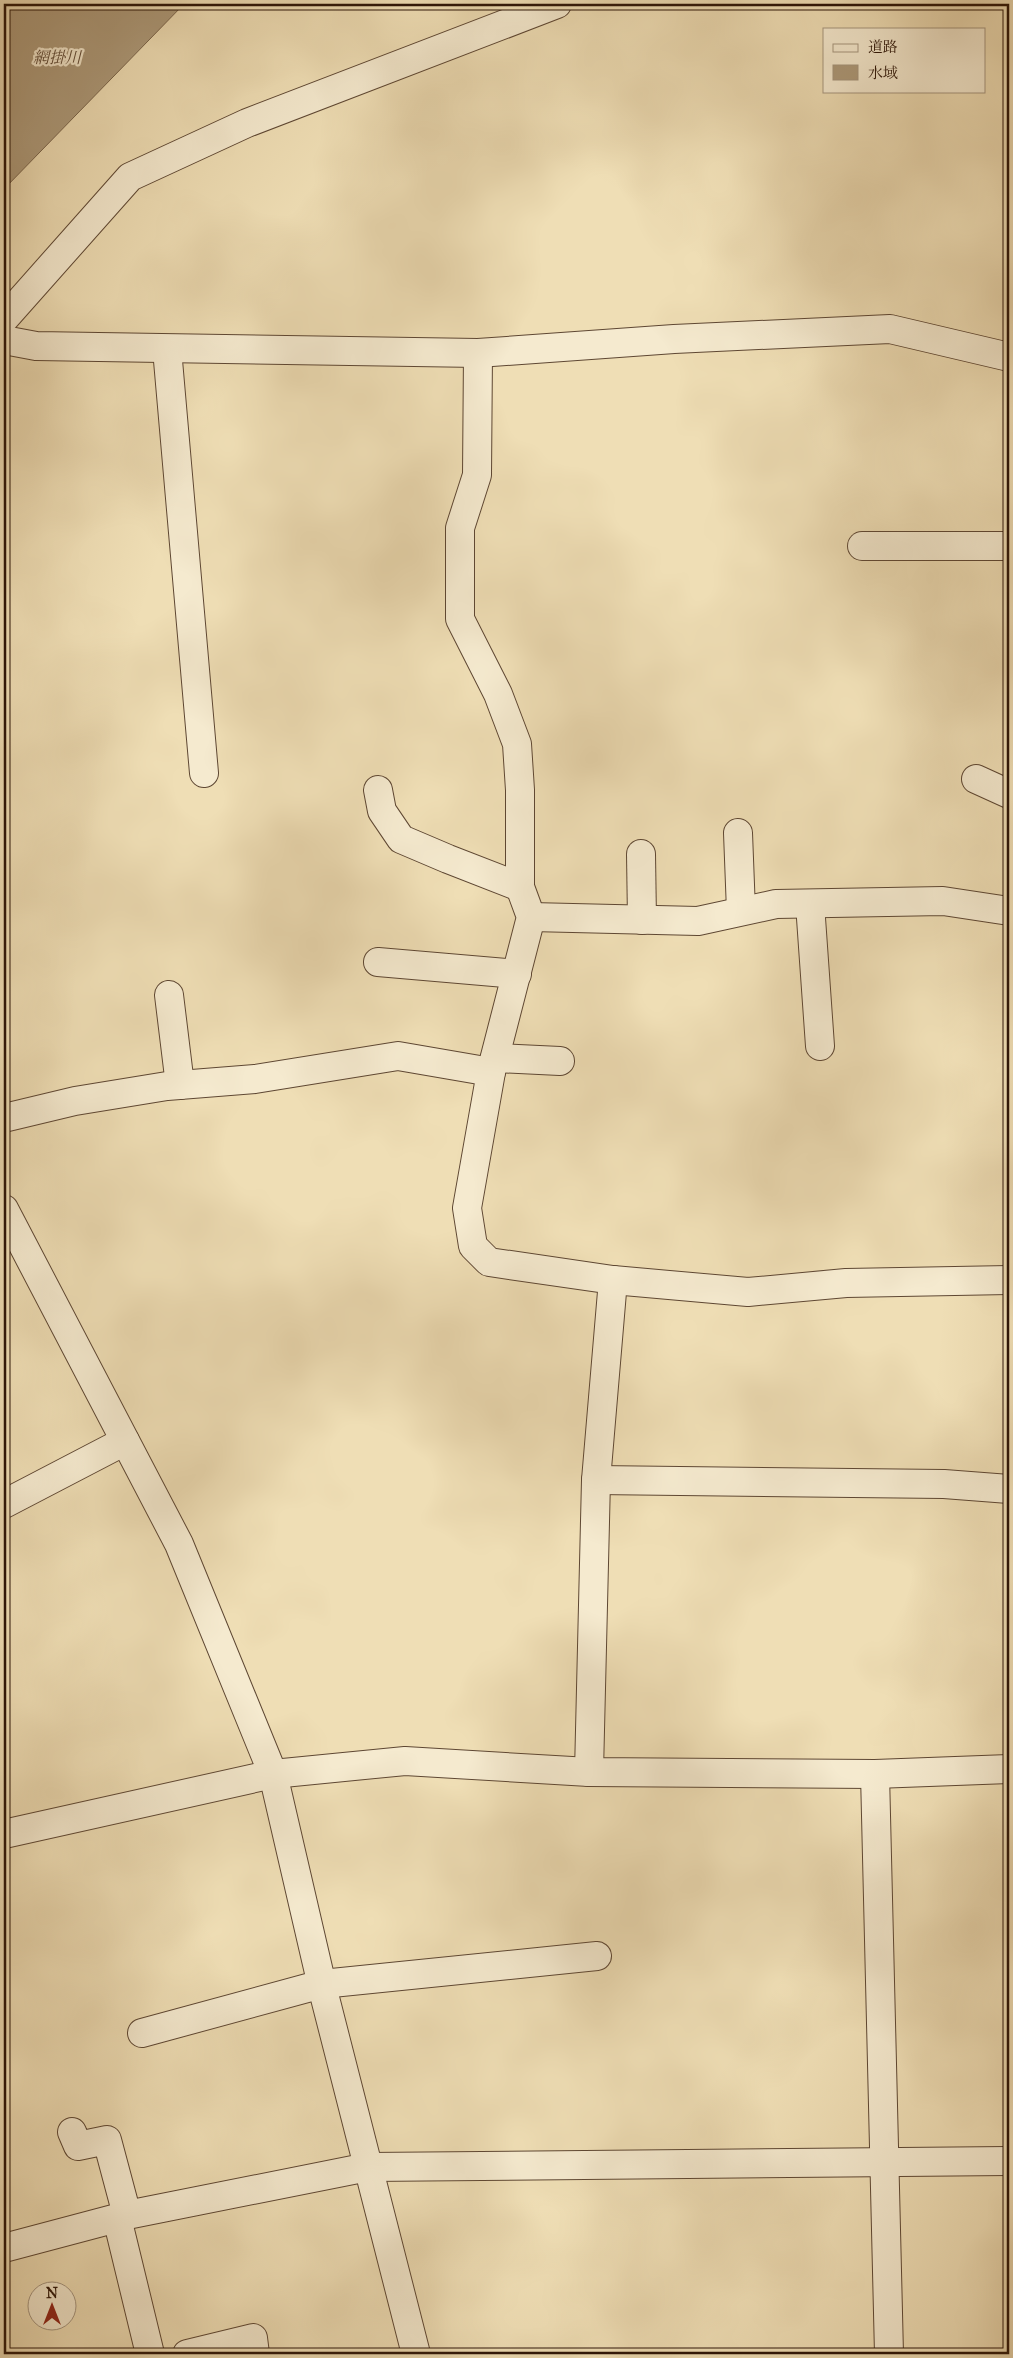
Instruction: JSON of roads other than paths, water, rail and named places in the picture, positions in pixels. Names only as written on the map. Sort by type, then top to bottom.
[{"type":"street","points":[[4,319],[130,177],[246,122],[558,4]]},
{"type":"street","points":[[4,340],[36,346],[478,353],[674,339],[890,329],[1009,357]]},
{"type":"street","points":[[168,349],[204,773]]},
{"type":"street","points":[[478,353],[477,475],[460,528],[460,619],[498,694],[517,744],[520,790],[520,887],[531,917],[493,1065],[467,1208],[473,1246],[489,1262],[613,1280],[748,1292],[846,1283],[1009,1280]]},
{"type":"street","points":[[862,546],[1009,546]]},
{"type":"street","points":[[976,779],[1009,794]]},
{"type":"street","points":[[378,790],[382,810],[401,839],[448,860],[520,887]]},
{"type":"street","points":[[738,833],[741,911]]},
{"type":"street","points":[[641,854],[642,920]]},
{"type":"street","points":[[531,917],[698,921],[776,904],[943,901],[1009,911]]},
{"type":"street","points":[[810,904],[820,1046]]},
{"type":"street","points":[[378,962],[517,974]]},
{"type":"street","points":[[170,995],[180,1085]]},
{"type":"street","points":[[4,1118],[75,1101],[180,1085],[255,1079],[398,1056],[493,1065],[560,1061]]},
{"type":"street","points":[[4,1209],[178,1544],[273,1774],[322,1984],[416,2354]]},
{"type":"street","points":[[589,1772],[596,1480],[613,1280]]},
{"type":"street","points":[[4,1504],[125,1441]]},
{"type":"street","points":[[596,1480],[944,1484],[1009,1489]]},
{"type":"street","points":[[4,1834],[273,1774],[405,1762],[589,1772],[875,1774],[1009,1769]]},
{"type":"street","points":[[875,1774],[889,2354]]},
{"type":"street","points":[[142,2033],[322,1984],[597,1956]]},
{"type":"street","points":[[72,2132],[78,2146],[107,2140],[150,2354]]},
{"type":"street","points":[[4,2248],[122,2217],[368,2167],[1009,2161]]},
{"type":"street","points":[[187,2354],[253,2338],[255,2354]]},
{"type":"water","name":"網掛川","points":[[4,4],[184,4],[4,189]]}]
